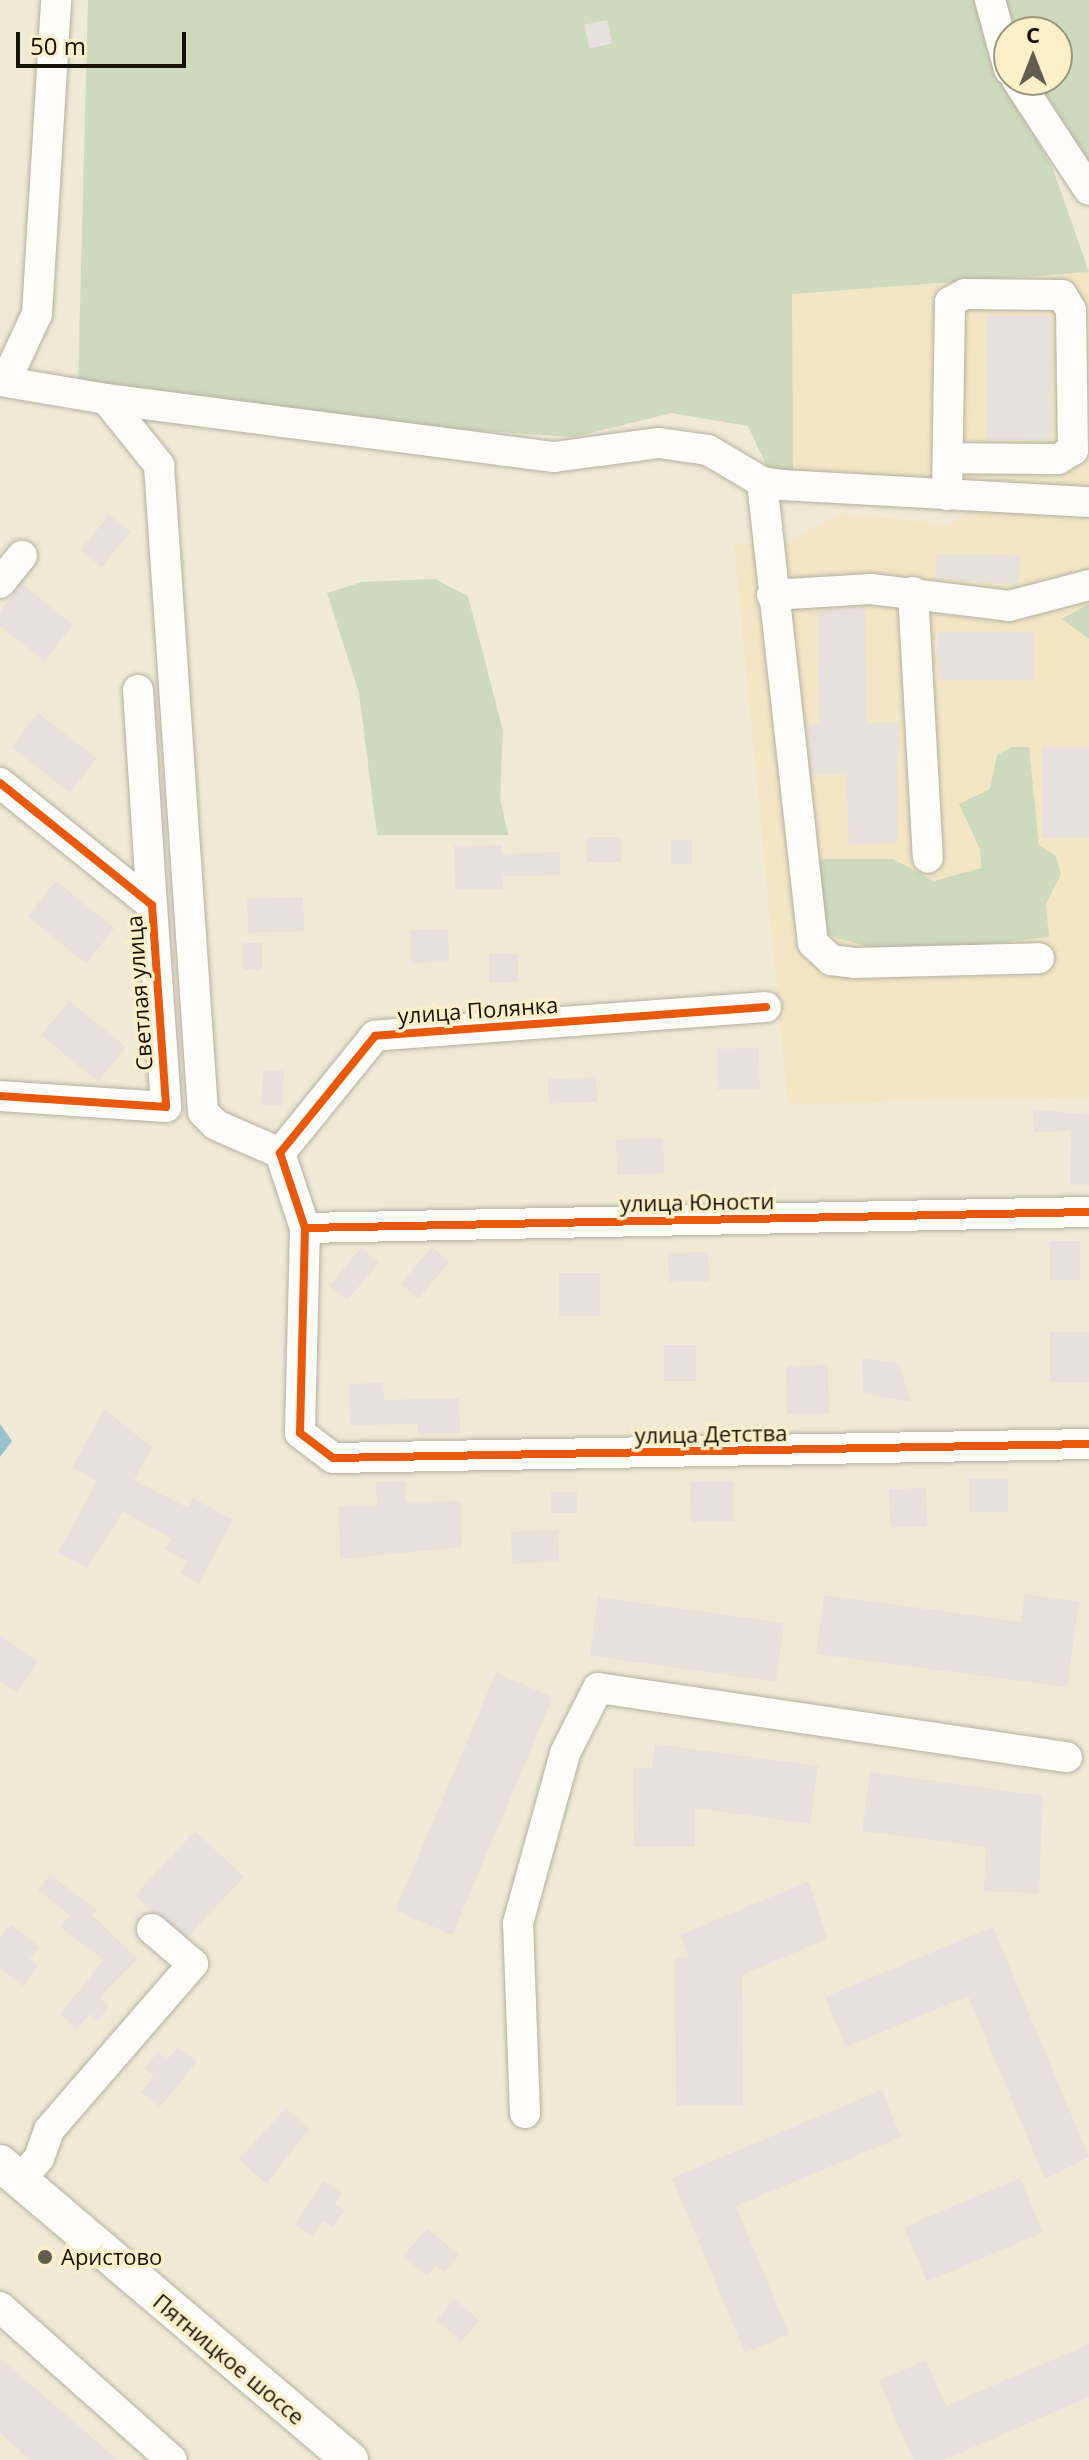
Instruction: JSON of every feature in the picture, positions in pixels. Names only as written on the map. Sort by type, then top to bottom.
[{"type":"main road","name":"Пятницкое шоссе","points":[[10,2171],[350,2460]]},
{"type":"street","points":[[56,0],[37,314],[4,380],[106,399],[554,457],[659,443],[708,450],[762,482],[1089,502]]},
{"type":"street","points":[[1027,96],[1089,190]]},
{"type":"street","points":[[947,495],[950,302],[965,294],[1024,293],[1079,300],[1073,450],[1058,459],[949,458]]},
{"type":"street","points":[[106,399],[159,465],[203,1112],[280,1153],[305,1228]]},
{"type":"street","points":[[762,482],[772,595],[813,943],[831,960],[854,963],[1039,958]]},
{"type":"street","points":[[0,583],[22,556]]},
{"type":"street","points":[[772,595],[913,592],[1009,606],[1089,585]]},
{"type":"street","points":[[913,592],[928,858]]},
{"type":"street","points":[[138,690],[152,905]]},
{"type":"street","name":"Светлая улица","points":[[0,783],[152,905],[166,1107],[0,1096]]},
{"type":"street","name":"улица Полянка","points":[[280,1153],[375,1036],[766,1007]]},
{"type":"street","name":"улица Юности","points":[[305,1228],[1089,1212]]},
{"type":"street","name":"улица Детства","points":[[305,1228],[300,1433],[333,1458],[1089,1444]]},
{"type":"street","points":[[525,2113],[518,1923],[565,1753],[598,1688],[1067,1757]]},
{"type":"street","points":[[10,2171],[39,2158],[49,2130],[193,1964],[152,1929]]},
{"type":"street","points":[[0,2307],[172,2460]]},
{"type":"shaded area","points":[[1089,272],[1089,491],[793,472],[792,294]]},
{"type":"shaded area","points":[[979,502],[1089,511],[1089,1097],[788,1104],[734,544],[791,541],[840,513],[949,525]]},
{"type":"green space","points":[[88,0],[976,0],[993,67],[993,96],[1010,96],[1052,166],[1089,272],[792,294],[793,472],[767,467],[748,426],[672,413],[574,437],[407,426],[78,384]]},
{"type":"green space","points":[[1006,0],[1089,0],[1089,181],[1040,96],[1073,96],[1073,16],[1008,16]]},
{"type":"green space","points":[[435,579],[468,596],[503,731],[500,798],[508,835],[377,835],[359,693],[327,593],[362,582]]},
{"type":"green space","points":[[1089,604],[1089,639],[1062,619]]},
{"type":"green space","points":[[1012,747],[1029,747],[1039,845],[1056,856],[1061,874],[1046,904],[1049,937],[895,954],[827,935],[810,868],[825,859],[893,859],[934,881],[981,868],[980,849],[959,804],[990,789],[997,755]]},
{"type":"water","points":[[0,1424],[12,1441],[0,1457]]},
{"type":"building","points":[[607,20],[612,43],[589,48],[585,25]]},
{"type":"building","points":[[986,316],[1051,316],[1051,440],[986,440]]},
{"type":"building","points":[[109,515],[130,532],[102,567],[81,550]]},
{"type":"building","points":[[937,554],[1020,555],[1019,585],[936,579]]},
{"type":"building","points":[[22,584],[73,625],[44,661],[0,626],[0,612]]},
{"type":"building","points":[[865,607],[867,723],[899,722],[897,843],[849,845],[846,774],[813,775],[807,724],[819,724],[817,611]]},
{"type":"building","points":[[938,632],[1033,632],[1033,680],[938,680]]},
{"type":"building","points":[[38,713],[96,759],[70,792],[12,747]]},
{"type":"building","points":[[1042,747],[1089,747],[1089,838],[1042,838]]},
{"type":"building","points":[[587,837],[621,837],[621,862],[587,862]]},
{"type":"building","points":[[671,840],[692,840],[692,864],[671,864]]},
{"type":"building","points":[[502,845],[502,854],[560,852],[560,875],[503,876],[503,889],[455,890],[454,846]]},
{"type":"building","points":[[56,881],[114,928],[86,963],[28,916]]},
{"type":"building","points":[[303,897],[304,931],[248,933],[247,899]]},
{"type":"building","points":[[448,929],[449,962],[411,963],[410,930]]},
{"type":"building","points":[[243,943],[262,943],[262,970],[243,970]]},
{"type":"building","points":[[489,954],[518,954],[518,982],[489,982]]},
{"type":"building","points":[[69,1001],[126,1047],[98,1081],[41,1035]]},
{"type":"building","points":[[759,1048],[760,1089],[718,1090],[717,1049]]},
{"type":"building","points":[[263,1070],[284,1071],[282,1106],[261,1105]]},
{"type":"building","points":[[596,1077],[597,1102],[549,1104],[548,1079]]},
{"type":"building","points":[[1033,1109],[1089,1115],[1089,1185],[1070,1184],[1071,1131],[1034,1132]]},
{"type":"building","points":[[663,1138],[664,1173],[617,1175],[616,1140]]},
{"type":"building","points":[[1050,1241],[1080,1241],[1080,1280],[1050,1280]]},
{"type":"building","points":[[432,1247],[450,1262],[419,1299],[401,1284]]},
{"type":"building","points":[[361,1248],[379,1263],[347,1300],[330,1286]]},
{"type":"building","points":[[708,1252],[709,1281],[669,1282],[668,1253]]},
{"type":"building","points":[[559,1273],[600,1273],[600,1316],[559,1316]]},
{"type":"building","points":[[1050,1332],[1089,1332],[1089,1382],[1050,1382]]},
{"type":"building","points":[[664,1345],[696,1345],[696,1381],[664,1381]]},
{"type":"building","points":[[862,1358],[899,1364],[911,1402],[863,1393]]},
{"type":"building","points":[[828,1365],[829,1413],[787,1414],[786,1366]]},
{"type":"building","points":[[383,1383],[384,1400],[459,1398],[460,1433],[418,1434],[418,1424],[350,1425],[349,1384]]},
{"type":"building","points":[[104,1409],[152,1447],[134,1480],[188,1508],[193,1498],[233,1520],[199,1583],[180,1573],[187,1561],[165,1549],[171,1538],[123,1512],[87,1568],[58,1553],[97,1481],[72,1468]]},
{"type":"building","points":[[969,1478],[1008,1478],[1008,1512],[969,1512]]},
{"type":"building","points":[[405,1481],[406,1502],[461,1501],[462,1547],[340,1559],[339,1507],[377,1506],[376,1482]]},
{"type":"building","points":[[733,1481],[734,1521],[691,1522],[690,1482]]},
{"type":"building","points":[[926,1488],[927,1526],[890,1527],[889,1489]]},
{"type":"building","points":[[551,1492],[577,1492],[577,1513],[551,1513]]},
{"type":"building","points":[[558,1530],[559,1562],[512,1564],[511,1532]]},
{"type":"building","points":[[1025,1594],[1079,1602],[1067,1687],[816,1654],[824,1595],[1021,1622]]},
{"type":"building","points":[[598,1597],[784,1623],[776,1682],[590,1655]]},
{"type":"building","points":[[0,1635],[38,1662],[17,1692],[0,1681]]},
{"type":"building","points":[[496,1673],[553,1697],[452,1935],[395,1910]]},
{"type":"building","points":[[655,1744],[818,1766],[810,1824],[695,1808],[695,1846],[634,1847],[633,1768],[652,1768]]},
{"type":"building","points":[[870,1772],[1043,1796],[1039,1893],[984,1891],[986,1847],[862,1831]]},
{"type":"building","points":[[195,1831],[244,1877],[184,1941],[135,1895]]},
{"type":"building","points":[[50,1875],[97,1910],[92,1915],[138,1959],[99,1998],[109,2006],[98,2021],[90,2014],[77,2029],[60,2014],[104,1960],[60,1927],[70,1915],[38,1890]]},
{"type":"building","points":[[809,1881],[827,1939],[742,1975],[743,2106],[676,2106],[675,1957],[689,1957],[680,1935]]},
{"type":"building","points":[[11,1924],[39,1947],[30,1959],[38,1966],[23,1986],[0,1968],[0,1938]]},
{"type":"building","points":[[993,1927],[1089,2157],[1045,2179],[968,1996],[846,2047],[825,1997]]},
{"type":"building","points":[[178,2047],[197,2062],[160,2107],[141,2092],[154,2076],[144,2068],[158,2052],[167,2060]]},
{"type":"building","points":[[882,2090],[901,2137],[736,2206],[789,2334],[745,2353],[672,2178]]},
{"type":"building","points":[[286,2108],[309,2129],[266,2184],[239,2159]]},
{"type":"building","points":[[1020,2178],[1043,2232],[927,2282],[904,2227]]},
{"type":"building","points":[[324,2181],[342,2193],[335,2204],[345,2210],[333,2228],[323,2221],[313,2236],[295,2224]]},
{"type":"building","points":[[427,2228],[459,2255],[444,2272],[436,2265],[427,2276],[403,2256]]},
{"type":"building","points":[[454,2299],[479,2320],[462,2341],[437,2320]]},
{"type":"building","points":[[1089,2344],[1089,2397],[944,2460],[913,2460],[879,2381],[926,2360],[946,2406]]},
{"type":"building","points":[[0,2358],[118,2460],[30,2460],[0,2433]]},
{"type":"cycle path","points":[[0,783],[152,905],[166,1107],[0,1096]]},
{"type":"cycle path","points":[[766,1007],[375,1036],[280,1153],[305,1228],[300,1433],[333,1458],[1089,1444]]},
{"type":"cycle path","points":[[305,1228],[1089,1212]]},
{"type":"place","name":"Аристово","points":[[45,2257]]}]
